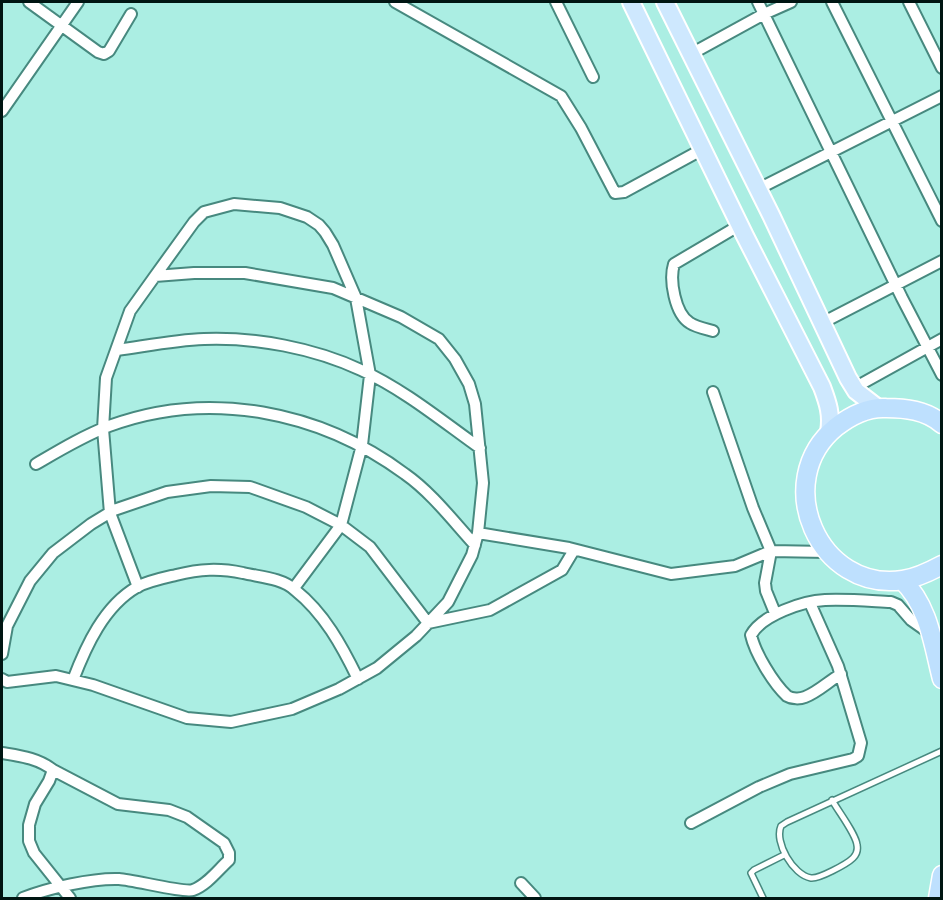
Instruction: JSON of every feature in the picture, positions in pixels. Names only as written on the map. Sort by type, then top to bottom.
[{"type":"highway","points":[[942,424],[936,419],[908,408],[878,408],[860,412],[830,432],[816,450],[808,470],[805,492],[807,513],[814,534],[827,552],[849,570],[875,579],[902,580],[923,575],[942,565]]},
{"type":"highway","points":[[902,580],[913,591],[923,610],[942,679]]},
{"type":"highway","points":[[938,898],[942,875]]},
{"type":"main road","points":[[631,2],[822,387],[830,412],[830,432]]},
{"type":"main road","points":[[665,2],[854,388],[878,408]]},
{"type":"street","points":[[29,2],[104,54],[109,51],[131,14]]},
{"type":"street","points":[[2,111],[78,2]]},
{"type":"street","points":[[395,2],[561,96],[581,128],[615,193],[624,192],[703,149]]},
{"type":"street","points":[[556,2],[593,77]]},
{"type":"street","points":[[758,2],[895,284],[942,375]]},
{"type":"street","points":[[690,54],[791,2]]},
{"type":"street","points":[[832,2],[942,221]]},
{"type":"street","points":[[909,2],[942,68]]},
{"type":"street","points":[[758,189],[942,96]]},
{"type":"street","points":[[138,587],[110,513],[103,429],[106,378],[130,311],[154,276],[204,212],[234,204],[280,208],[308,217],[325,232],[356,298],[370,375],[362,445],[341,525],[294,588]]},
{"type":"street","points":[[713,331],[689,323],[685,317],[672,288],[674,264],[740,225]]},
{"type":"street","points":[[822,323],[942,261]]},
{"type":"street","points":[[2,679],[7,682],[56,676],[137,699],[187,718],[231,723],[292,709],[339,689],[377,668],[416,636],[448,602],[472,555],[478,533],[483,483],[475,404],[469,384],[450,352],[439,339],[420,327],[333,288],[245,273],[154,276]]},
{"type":"street","points":[[117,350],[205,339],[266,343],[312,353],[361,370],[393,388],[480,448]]},
{"type":"street","points":[[854,388],[942,339]]},
{"type":"street","points":[[713,392],[753,508],[771,550],[765,583],[775,614]]},
{"type":"street","points":[[36,464],[82,438],[137,417],[205,407],[253,410],[308,422],[362,445],[407,475],[445,511],[475,545]]},
{"type":"street","points":[[2,654],[7,626],[30,581],[53,553],[91,524],[110,513],[167,492],[211,486],[250,487],[306,507],[341,525],[370,547],[428,623]]},
{"type":"street","points":[[478,533],[574,550],[671,574],[735,567],[771,550],[827,552]]},
{"type":"street","points":[[428,623],[490,610],[562,570],[574,550]]},
{"type":"street","points":[[74,680],[97,627],[121,599],[138,587],[156,580],[210,569],[232,571],[278,581],[294,588],[318,612],[338,639],[358,679]]},
{"type":"street","points":[[841,674],[804,698],[794,699],[788,696],[759,655],[753,646],[751,635],[755,628],[775,614],[826,600],[891,602],[898,605],[912,620],[930,633]]},
{"type":"street","points":[[691,823],[759,787],[790,774],[858,756],[861,743],[841,674],[810,603]]},
{"type":"street","points":[[2,753],[24,756],[42,763],[118,804],[169,810],[187,818],[224,843],[230,853],[229,860],[192,891],[118,879],[60,887],[24,898]]},
{"type":"street","points":[[53,770],[35,804],[29,825],[29,841],[34,853],[70,898]]},
{"type":"street","points":[[521,884],[536,898]]},
{"type":"lane","points":[[832,800],[857,842],[856,854],[852,860],[818,878],[812,878],[799,872],[784,855],[779,836],[781,826],[832,800],[942,751]]},
{"type":"lane","points":[[763,898],[752,873],[784,855]]}]
